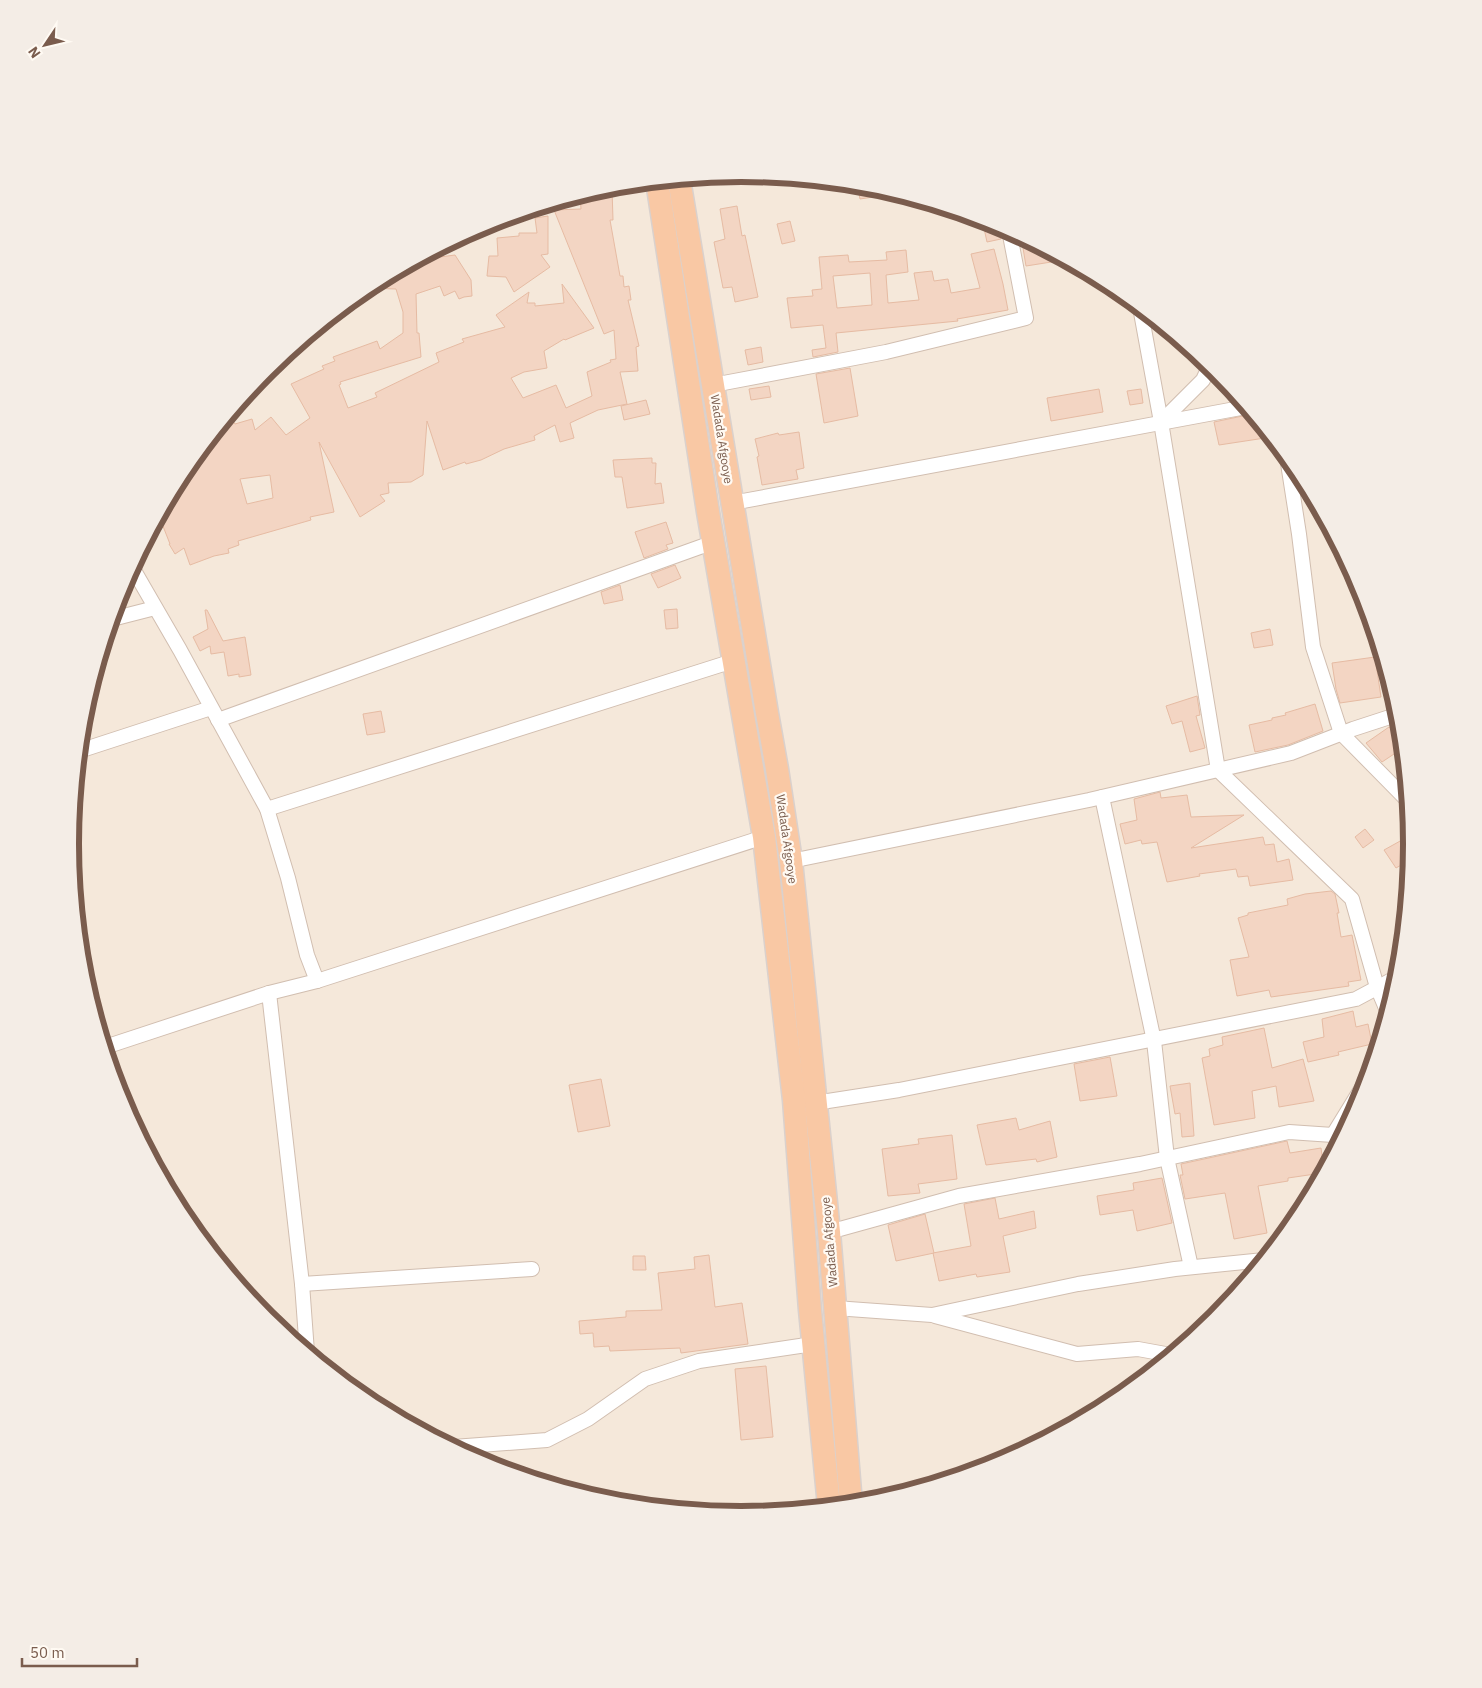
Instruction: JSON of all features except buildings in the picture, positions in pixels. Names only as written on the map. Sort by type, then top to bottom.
[{"type":"highway","name":"Wadada Afgooye","points":[[680,185],[791,861],[829,1232],[850,1497]]},
{"type":"highway","name":"Wadada Afgooye","points":[[658,187],[708,512],[764,837],[794,1100],[813,1344],[828,1501]]},
{"type":"street","points":[[713,385],[886,352],[1026,318],[1011,240]]},
{"type":"street","points":[[1142,317],[1218,770],[1352,899],[1377,987],[1384,1003]]},
{"type":"street","points":[[1160,422],[1203,380],[1206,373]]},
{"type":"street","points":[[732,503],[1240,408]]},
{"type":"street","points":[[1289,473],[1313,647],[1341,733],[1401,794]]},
{"type":"street","points":[[86,748],[214,714],[714,542]]},
{"type":"street","points":[[136,575],[267,809],[288,878],[307,955],[317,981]]},
{"type":"street","points":[[119,617],[156,608]]},
{"type":"street","points":[[267,809],[733,661]]},
{"type":"street","points":[[791,861],[1102,797],[1291,753],[1341,733],[1391,717]]},
{"type":"street","points":[[1102,797],[1154,1041],[1167,1158],[1191,1267]]},
{"type":"street","points":[[110,1045],[269,993],[317,981],[764,837]]},
{"type":"street","points":[[815,1103],[899,1090],[1154,1041],[1356,999],[1389,981]]},
{"type":"street","points":[[269,993],[307,1345]]},
{"type":"street","points":[[829,1232],[959,1196],[1167,1158],[1290,1132],[1335,1137]]},
{"type":"street","points":[[932,1315],[1078,1284],[1191,1267],[1255,1261]]},
{"type":"street","points":[[302,1284],[532,1269]]},
{"type":"street","points":[[835,1308],[932,1315],[1077,1354],[1138,1350],[1163,1354]]},
{"type":"street","points":[[466,1446],[547,1440],[588,1419],[645,1379],[699,1361],[813,1344]]},
{"type":"shaded area","points":[[698,183],[784,183],[827,187],[870,194],[954,217],[994,232],[1072,270],[1109,293],[1178,346],[1239,407],[1266,441],[1292,476],[1315,513],[1335,551],[1353,591],[1381,673],[1391,715],[1402,801],[1402,887],[1398,930],[1391,973],[1368,1057],[1353,1097],[1315,1175],[1292,1212],[1239,1281],[1178,1342],[1144,1369],[1109,1395],[1072,1418],[1034,1438],[994,1456],[912,1484],[870,1494],[784,1505],[698,1505],[655,1501],[612,1494],[528,1471],[488,1456],[410,1418],[373,1395],[304,1342],[243,1281],[216,1247],[190,1212],[167,1175],[147,1137],[129,1097],[101,1015],[91,973],[80,887],[80,801],[84,758],[91,715],[114,631],[129,591],[167,513],[190,476],[243,407],[304,346],[338,319],[373,293],[410,270],[448,250],[488,232],[570,204],[612,194]]}]
